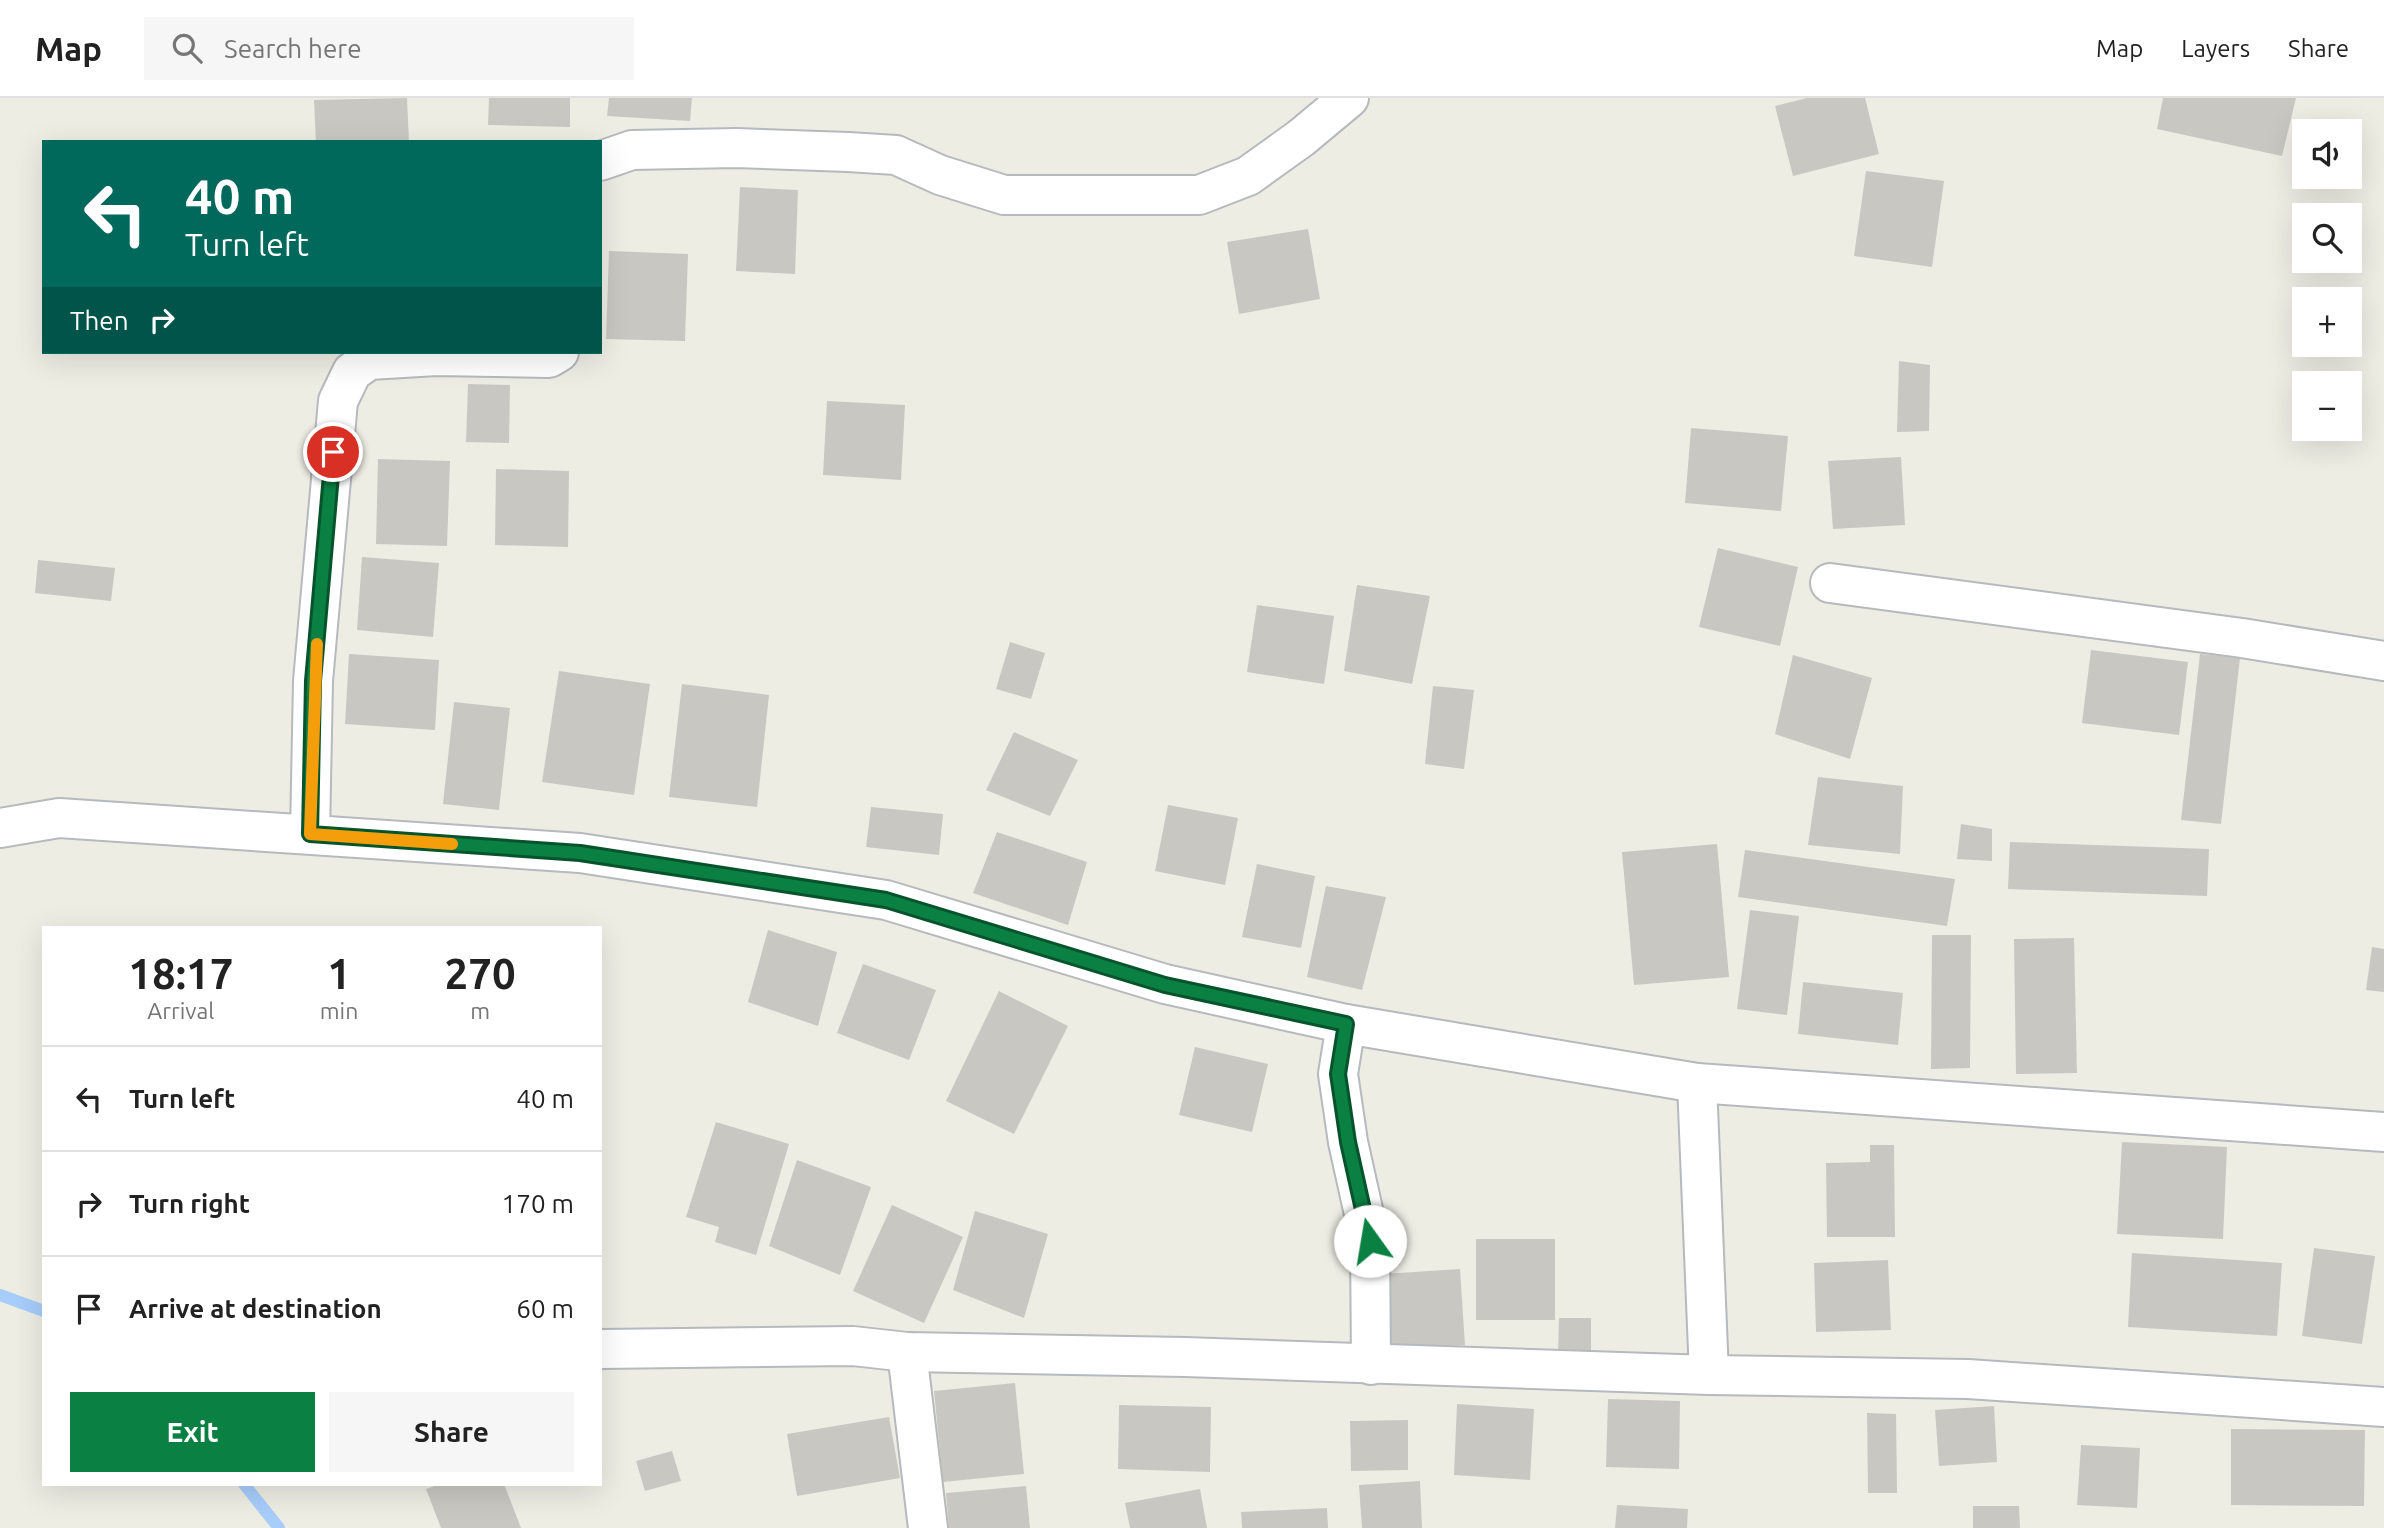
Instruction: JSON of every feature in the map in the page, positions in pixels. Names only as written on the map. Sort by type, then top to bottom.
[{"type":"street","points":[[602,160],[632,150],[736,148],[848,152],[896,155],[940,175],[1004,195],[1199,195],[1248,176],[1301,138],[1349,98]]},
{"type":"street","points":[[310,834],[313,681],[335,428],[338,401],[352,372],[369,360],[438,356],[549,358],[556,354]]},
{"type":"street","points":[[1830,583],[2242,638],[2384,660]]},
{"type":"street","points":[[0,828],[59,818],[204,830],[310,834],[580,853],[886,900],[1165,985],[1346,1024],[1697,1083],[2384,1132]]},
{"type":"street","points":[[1346,1024],[1338,1074],[1348,1142],[1370,1241],[1371,1365]]},
{"type":"street","points":[[1697,1083],[1709,1375]]},
{"type":"street","points":[[602,1349],[853,1346],[907,1352],[1185,1357],[1709,1375],[1968,1379],[2384,1407]]},
{"type":"street","points":[[907,1352],[928,1528]]},
{"type":"building","points":[[407,98],[409,140],[316,140],[314,100]]},
{"type":"building","points":[[489,98],[570,98],[570,127],[488,125]]},
{"type":"building","points":[[609,98],[692,98],[690,121],[607,116]]},
{"type":"building","points":[[1807,98],[1865,98],[1879,154],[1793,176],[1775,106]]},
{"type":"building","points":[[2163,98],[2296,98],[2282,156],[2157,129]]},
{"type":"building","points":[[1866,171],[1944,181],[1932,267],[1854,256]]},
{"type":"building","points":[[740,187],[798,190],[795,274],[736,271]]},
{"type":"building","points":[[1308,229],[1320,299],[1239,314],[1227,242]]},
{"type":"building","points":[[609,251],[688,254],[685,341],[606,339]]},
{"type":"building","points":[[1899,361],[1930,365],[1929,431],[1897,432]]},
{"type":"building","points":[[468,384],[510,385],[509,443],[466,442]]},
{"type":"building","points":[[827,401],[905,405],[901,480],[823,475]]},
{"type":"building","points":[[1691,428],[1788,436],[1781,511],[1685,503]]},
{"type":"building","points":[[1901,457],[1905,525],[1833,529],[1828,461]]},
{"type":"building","points":[[378,459],[450,461],[447,546],[376,544]]},
{"type":"building","points":[[496,469],[569,471],[568,547],[495,545]]},
{"type":"building","points":[[1718,548],[1798,567],[1780,646],[1699,627]]},
{"type":"building","points":[[362,557],[439,563],[433,637],[357,630]]},
{"type":"building","points":[[38,560],[115,568],[111,601],[35,593]]},
{"type":"building","points":[[1357,585],[1430,596],[1412,684],[1344,671]]},
{"type":"building","points":[[1257,605],[1334,616],[1324,684],[1247,672]]},
{"type":"building","points":[[1010,642],[1045,653],[1031,699],[996,689]]},
{"type":"building","points":[[2091,650],[2188,662],[2179,735],[2082,723]]},
{"type":"building","points":[[349,654],[439,660],[435,730],[345,724]]},
{"type":"building","points":[[2200,654],[2240,658],[2221,824],[2181,820]]},
{"type":"building","points":[[1793,655],[1872,678],[1850,759],[1775,734]]},
{"type":"building","points":[[559,671],[650,684],[634,795],[542,782]]},
{"type":"building","points":[[682,684],[769,695],[757,807],[669,797]]},
{"type":"building","points":[[1433,686],[1474,690],[1464,769],[1425,764]]},
{"type":"building","points":[[454,702],[510,708],[499,810],[443,804]]},
{"type":"building","points":[[1014,732],[1078,760],[1050,816],[986,790]]},
{"type":"building","points":[[1818,777],[1903,786],[1900,854],[1808,845]]},
{"type":"building","points":[[1168,805],[1238,818],[1225,885],[1155,871]]},
{"type":"building","points":[[871,807],[943,814],[939,855],[866,847]]},
{"type":"building","points":[[1961,824],[1992,829],[1992,861],[1957,859]]},
{"type":"building","points":[[997,832],[1087,862],[1068,925],[973,893]]},
{"type":"building","points":[[2010,842],[2209,849],[2207,896],[2008,889]]},
{"type":"building","points":[[1717,844],[1729,977],[1634,985],[1622,852]]},
{"type":"building","points":[[1745,850],[1955,879],[1947,926],[1738,897]]},
{"type":"building","points":[[1257,864],[1315,876],[1301,948],[1242,937]]},
{"type":"building","points":[[1326,886],[1386,897],[1362,990],[1307,977]]},
{"type":"building","points":[[1750,910],[1799,916],[1787,1015],[1737,1009]]},
{"type":"building","points":[[768,930],[837,952],[818,1026],[748,1002]]},
{"type":"building","points":[[1932,935],[1971,935],[1970,1068],[1931,1069]]},
{"type":"building","points":[[2074,938],[2077,1073],[2016,1074],[2014,939]]},
{"type":"building","points":[[2372,947],[2384,949],[2384,992],[2366,990]]},
{"type":"building","points":[[863,964],[936,990],[909,1060],[837,1033]]},
{"type":"building","points":[[1803,982],[1903,993],[1898,1045],[1798,1034]]},
{"type":"building","points":[[999,991],[1068,1026],[1014,1134],[946,1101]]},
{"type":"building","points":[[1195,1047],[1268,1064],[1252,1132],[1179,1115]]},
{"type":"building","points":[[716,1122],[789,1144],[756,1255],[715,1242],[719,1227],[686,1217]]},
{"type":"building","points":[[2122,1142],[2227,1147],[2223,1239],[2117,1234]]},
{"type":"building","points":[[1870,1145],[1894,1145],[1895,1237],[1827,1237],[1826,1163],[1870,1162]]},
{"type":"building","points":[[797,1160],[871,1187],[840,1275],[769,1246]]},
{"type":"building","points":[[892,1205],[963,1237],[924,1323],[853,1291]]},
{"type":"building","points":[[975,1211],[1048,1234],[1024,1318],[953,1290]]},
{"type":"building","points":[[1476,1239],[1555,1239],[1555,1320],[1476,1320]]},
{"type":"building","points":[[2314,1248],[2375,1256],[2362,1344],[2302,1336]]},
{"type":"building","points":[[2132,1253],[2282,1263],[2277,1336],[2128,1327]]},
{"type":"building","points":[[1888,1260],[1891,1330],[1816,1332],[1814,1263]]},
{"type":"building","points":[[1460,1269],[1465,1345],[1389,1351],[1383,1274]]},
{"type":"building","points":[[1559,1318],[1591,1318],[1591,1355],[1558,1354]]},
{"type":"building","points":[[1015,1383],[1024,1474],[943,1482],[934,1391]]},
{"type":"building","points":[[1608,1399],[1680,1401],[1679,1469],[1606,1467]]},
{"type":"building","points":[[1457,1404],[1534,1409],[1530,1480],[1454,1475]]},
{"type":"building","points":[[1119,1405],[1211,1407],[1210,1472],[1118,1469]]},
{"type":"building","points":[[1994,1406],[1997,1462],[1939,1466],[1935,1410]]},
{"type":"building","points":[[1867,1413],[1896,1414],[1897,1493],[1868,1493]]},
{"type":"building","points":[[889,1417],[900,1478],[797,1496],[787,1434]]},
{"type":"building","points":[[1408,1420],[1408,1470],[1351,1471],[1350,1421]]},
{"type":"building","points":[[2231,1429],[2365,1430],[2364,1506],[2231,1505]]},
{"type":"building","points":[[2081,1445],[2140,1448],[2137,1508],[2077,1505]]},
{"type":"building","points":[[672,1451],[681,1481],[645,1491],[636,1461]]},
{"type":"building","points":[[1420,1481],[1422,1528],[1362,1528],[1359,1485]]},
{"type":"building","points":[[434,1486],[505,1486],[521,1528],[441,1528],[426,1489]]},
{"type":"building","points":[[1026,1486],[1030,1528],[949,1528],[946,1493]]},
{"type":"building","points":[[1200,1489],[1207,1528],[1130,1528],[1125,1503]]},
{"type":"building","points":[[1617,1505],[1688,1509],[1687,1528],[1615,1528]]},
{"type":"building","points":[[1973,1506],[2019,1506],[2020,1528],[1973,1528]]},
{"type":"building","points":[[1327,1508],[1328,1528],[1242,1528],[1241,1512]]},
{"type":"waterway","points":[[0,1295],[42,1310]]},
{"type":"waterway","points":[[246,1486],[279,1528]]},
{"type":"slow traffic","points":[[317,644],[313,681],[310,834],[452,844]]},
{"type":"route","points":[[333,452],[313,681],[310,834],[580,853],[886,900],[1165,985],[1346,1024],[1338,1074],[1348,1142],[1370,1241]]}]
